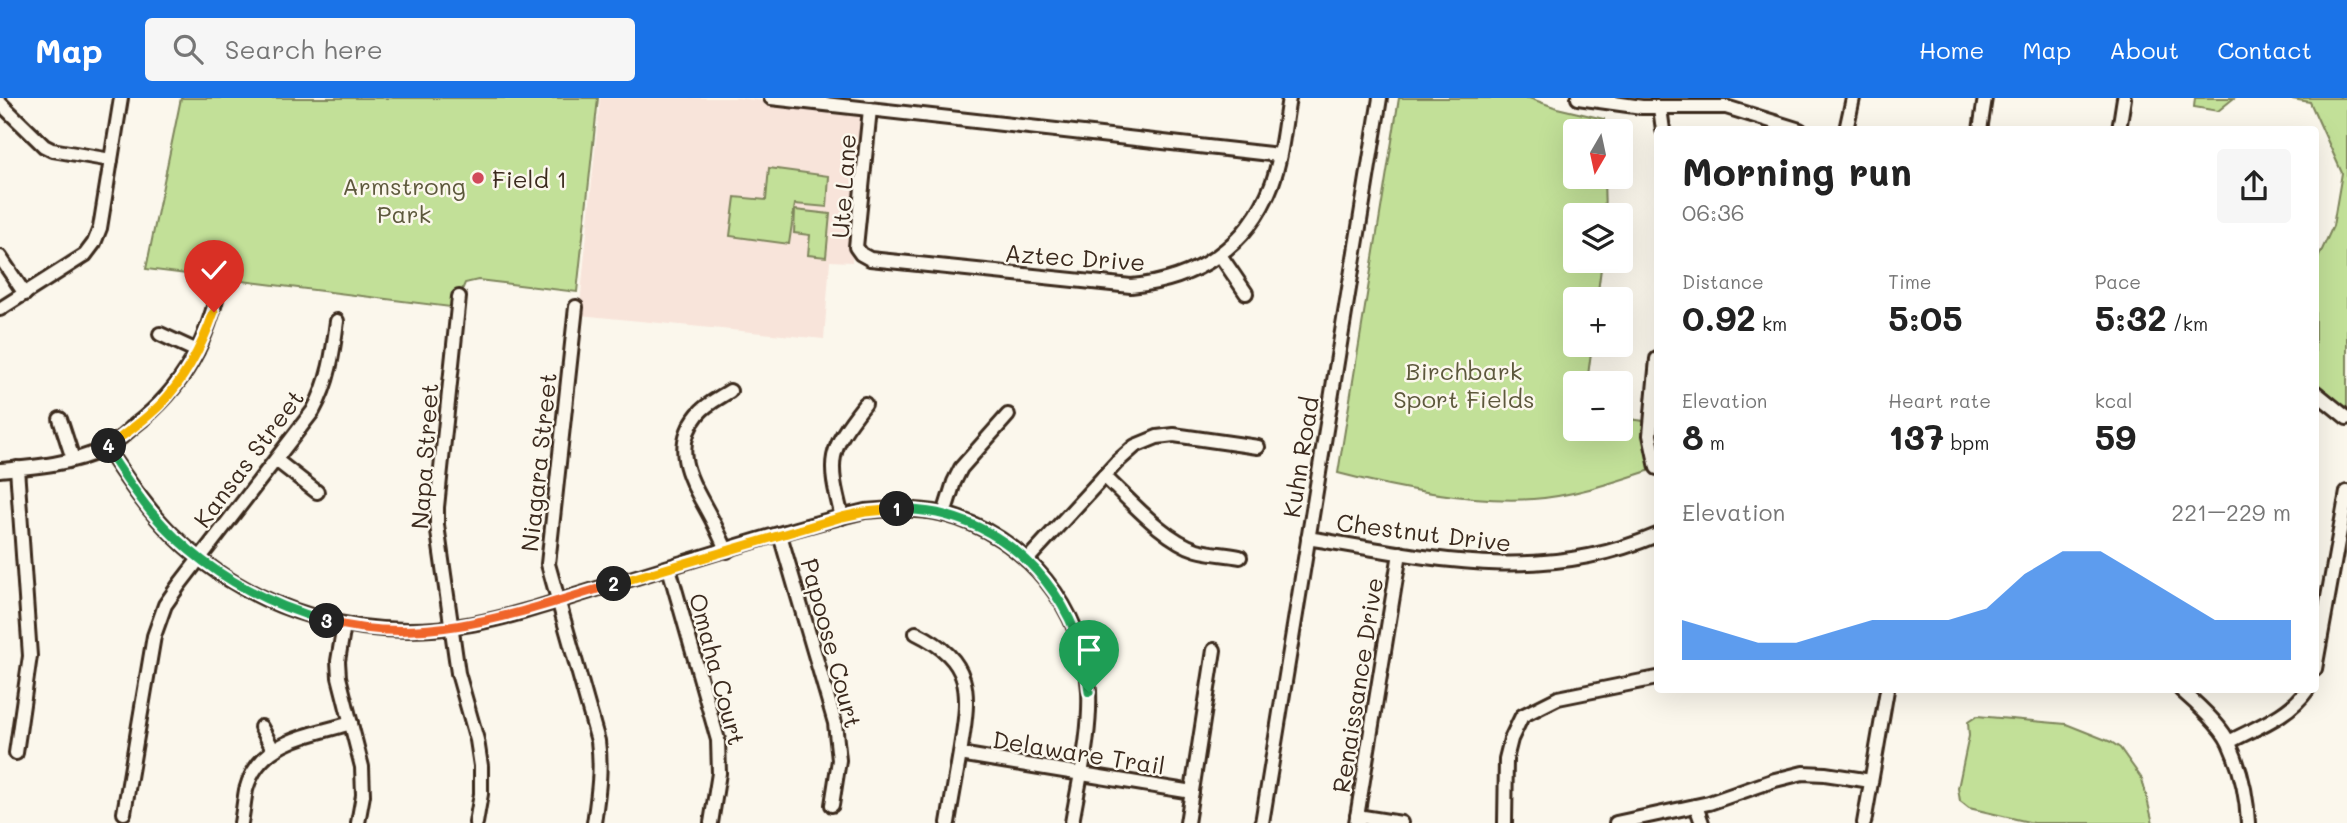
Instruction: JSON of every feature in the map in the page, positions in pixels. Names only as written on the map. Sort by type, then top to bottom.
[{"type":"street","points":[[0,309],[85,255],[94,243],[100,228],[121,98]]},
{"type":"street","points":[[771,98],[1279,155]]},
{"type":"street","name":"Aztec Drive","points":[[870,259],[1130,286],[1173,279],[1220,255],[1252,222],[1263,205],[1273,181],[1289,98]]},
{"type":"street","name":"Kuhn Road","points":[[1262,823],[1380,98]]},
{"type":"street","points":[[1578,98],[1660,108],[1727,103],[1789,126]]},
{"type":"street","points":[[1847,126],[1853,98]]},
{"type":"street","points":[[1981,126],[1985,98]]},
{"type":"street","points":[[2120,126],[2124,98]]},
{"type":"street","points":[[0,103],[44,146],[52,150],[111,160]]},
{"type":"street","points":[[1660,108],[1662,126]]},
{"type":"street","name":"Ute Lane","points":[[870,110],[856,247],[870,259]]},
{"type":"street","points":[[1220,255],[1247,293]]},
{"type":"street","points":[[0,257],[24,294]]},
{"type":"street","points":[[0,470],[46,465],[106,448],[159,407],[180,382],[207,333],[221,278]]},
{"type":"street","name":"Napa Street","points":[[458,297],[437,508],[450,627],[458,673],[477,740],[481,766],[481,794],[475,823]]},
{"type":"street","name":"Niagara Street","points":[[576,307],[548,564],[598,741],[601,759],[600,785],[594,823]]},
{"type":"street","name":"Kansas Street","points":[[124,813],[154,636],[165,606],[313,411],[322,395],[331,367],[337,321]]},
{"type":"street","points":[[160,334],[197,351]]},
{"type":"street","points":[[727,551],[692,484],[685,464],[685,453],[688,432],[699,414],[706,406],[730,391]]},
{"type":"street","points":[[1654,392],[1650,435],[1654,454]]},
{"type":"street","points":[[2319,395],[2347,418]]},
{"type":"street","points":[[842,517],[832,473],[832,457],[841,434],[864,404]]},
{"type":"street","points":[[944,514],[961,468],[1008,415]]},
{"type":"street","points":[[60,419],[74,459]]},
{"type":"street","points":[[1027,560],[1135,446],[1157,437],[1189,436],[1258,447]]},
{"type":"street","points":[[106,448],[151,512],[173,536],[240,586],[295,612],[344,625],[408,631],[499,618],[842,517],[890,509],[944,514],[992,534],[1027,560],[1061,600],[1080,640],[1089,692],[1088,724],[1072,823]]},
{"type":"street","points":[[276,460],[317,492]]},
{"type":"street","points":[[16,753],[30,663],[17,468]]},
{"type":"street","points":[[1104,476],[1178,542],[1198,550],[1240,557]]},
{"type":"street","points":[[2319,647],[2347,492]]},
{"type":"street","name":"Papoose Court","points":[[780,535],[835,723],[839,760],[832,805]]},
{"type":"street","name":"Chestnut Drive","points":[[1308,538],[1459,562],[1521,565],[1587,557],[1654,536]]},
{"type":"street","name":"Renaissance Drive","points":[[1357,820],[1400,553]]},
{"type":"street","name":"Omaha Court","points":[[669,568],[718,740],[719,773],[711,823]]},
{"type":"street","points":[[344,625],[338,661],[339,677],[362,766],[363,795],[358,823]]},
{"type":"street","points":[[916,633],[945,650],[960,669],[964,680],[966,712],[948,823]]},
{"type":"street","points":[[1080,640],[1094,637]]},
{"type":"street","points":[[1187,823],[1214,650]]},
{"type":"street","points":[[1506,823],[1506,759],[1511,739],[1522,716],[1559,698],[1654,679]]},
{"type":"street","points":[[1864,823],[1886,693]]},
{"type":"street","points":[[2184,693],[2202,709],[2229,742],[2243,787],[2248,823]]},
{"type":"street","points":[[2229,742],[2282,714],[2304,693]]},
{"type":"street","points":[[241,823],[251,776],[273,749],[351,723]]},
{"type":"street","points":[[261,727],[273,749]]},
{"type":"street","name":"Delaware Trail","points":[[960,754],[1192,792]]},
{"type":"street","points":[[1616,823],[1696,806],[1803,773],[1871,781]]},
{"type":"street","points":[[1696,806],[1702,823]]},
{"type":"street","points":[[1357,820],[1401,823]]},
{"type":"shaded area","points":[[600,98],[738,98],[866,112],[852,262],[830,261],[824,339],[579,315]]},
{"type":"green space","name":"Armstrong Park","points":[[181,98],[598,98],[577,292],[478,280],[465,283],[458,308],[146,269]]},
{"type":"green space","name":"Birchbark Sport Fields","points":[[1399,98],[1529,98],[1604,119],[1563,119],[1563,189],[1604,189],[1605,203],[1563,203],[1563,273],[1600,273],[1599,287],[1563,287],[1563,357],[1590,357],[1589,371],[1563,371],[1563,441],[1633,441],[1633,420],[1651,422],[1654,469],[1564,495],[1533,499],[1460,497],[1338,473]]},
{"type":"green space","points":[[2195,98],[2234,98],[2218,111],[2194,107]]},
{"type":"green space","points":[[2286,98],[2347,98],[2347,410],[2319,387],[2319,256],[2333,226],[2342,173],[2310,102]]},
{"type":"green space","points":[[769,168],[829,176],[827,207],[795,204],[789,244],[730,236],[735,197],[766,200]]},
{"type":"green space","points":[[795,210],[830,214],[826,257],[808,255],[810,235],[794,233]]},
{"type":"green space","points":[[1977,716],[2066,724],[2111,742],[2120,748],[2142,779],[2153,823],[2033,823],[1969,808],[1960,801],[1958,788],[1969,736],[1968,722]]},
{"type":"place","name":"Field 1","points":[[478,178]]},
{"type":"route","points":[[214,312],[207,333],[180,382],[159,407],[106,448],[151,512],[173,536],[221,574],[268,601],[295,612],[344,625],[408,631],[430,630],[499,618],[842,517],[890,509],[921,510],[944,514],[992,534],[1014,549],[1041,574],[1061,600],[1077,632],[1089,692]]}]
